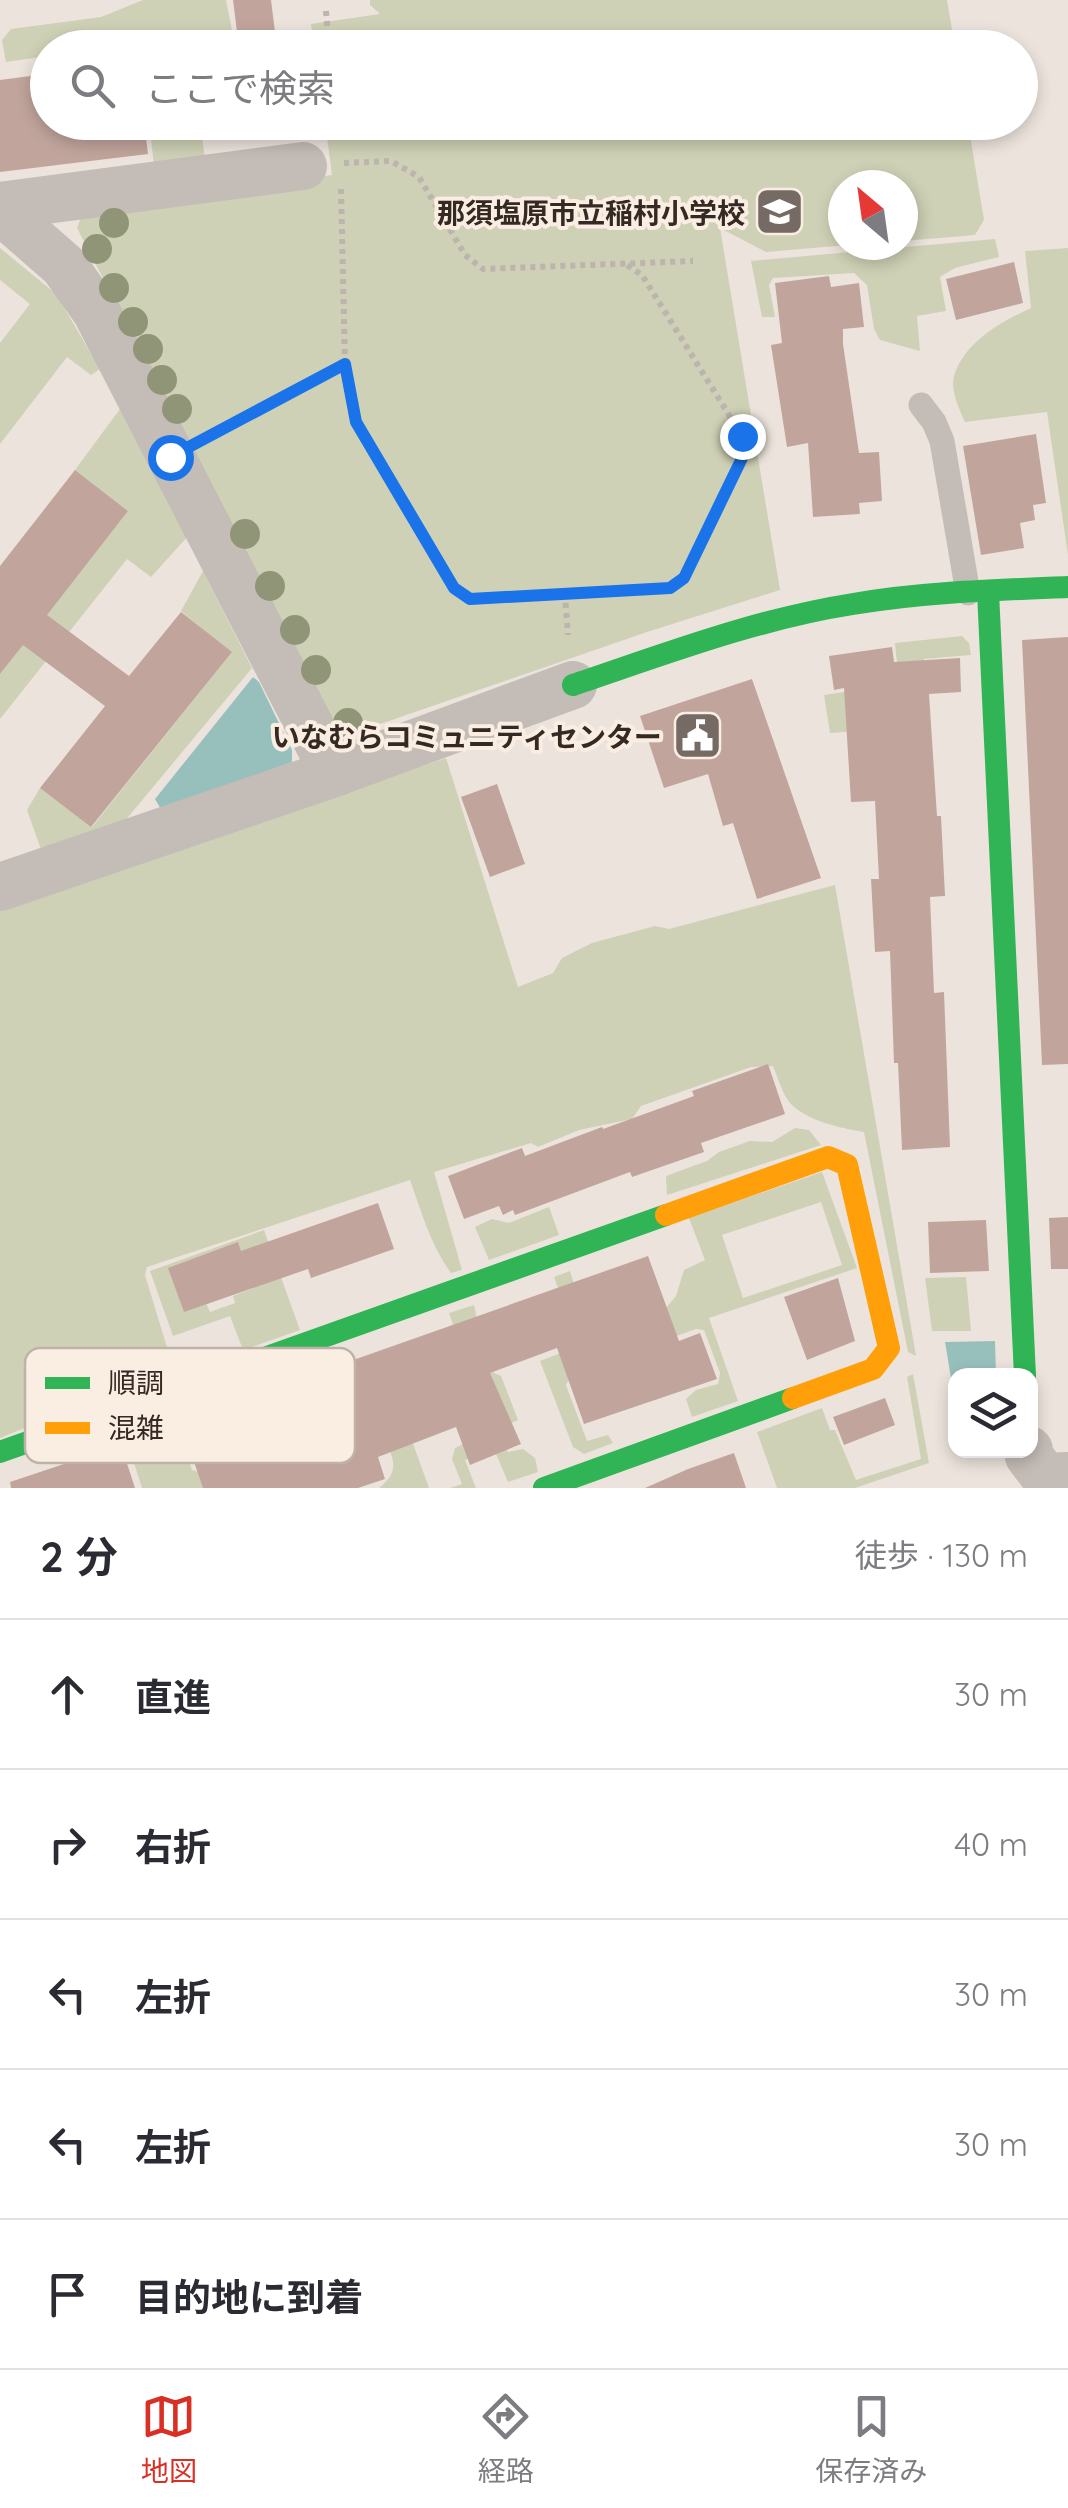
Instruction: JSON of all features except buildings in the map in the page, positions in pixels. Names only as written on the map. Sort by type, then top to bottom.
[{"type":"street","points":[[0,208],[322,165]]},
{"type":"street","points":[[0,208],[64,266],[96,311],[334,772]]},
{"type":"street","points":[[0,887],[733,632],[892,598],[1068,587]]},
{"type":"street","points":[[978,592],[1025,1368]]},
{"type":"street","points":[[291,1348],[828,1156],[847,1165],[889,1348],[874,1368],[544,1488]]},
{"type":"street","points":[[0,1452],[25,1443]]},
{"type":"street","points":[[1031,1458],[1046,1477],[1068,1476]]},
{"type":"lane","points":[[921,405],[942,441],[978,592]]},
{"type":"path","points":[[326,11],[328,30]]},
{"type":"path","points":[[624,263],[642,275],[742,436],[744,454],[684,578],[670,588],[470,599],[454,588],[356,422],[345,364],[322,165],[391,162],[419,178],[465,255],[482,268],[624,263],[693,261]]},
{"type":"path","points":[[170,457],[345,364]]},
{"type":"path","points":[[565,595],[573,685]]},
{"type":"green space","points":[[143,0],[226,0],[232,30],[30,30],[30,58],[6,62],[2,40],[11,29],[101,17]]},
{"type":"green space","points":[[370,0],[947,0],[952,30],[312,30],[311,24],[380,14]]},
{"type":"green space","points":[[151,140],[202,140],[205,159],[154,166]]},
{"type":"green space","points":[[327,140],[971,140],[984,220],[975,235],[918,240],[918,170],[828,170],[828,247],[766,252],[720,228],[780,590],[354,733],[337,730],[77,228],[84,209],[332,175]]},
{"type":"green space","points":[[995,239],[999,257],[955,268],[940,277],[946,311],[917,316],[920,351],[880,340],[874,329],[867,285],[854,273],[773,278],[769,285],[775,317],[762,317],[751,261],[828,254],[828,260],[918,260],[918,246]]},
{"type":"green space","points":[[0,248],[56,294],[100,369],[91,375],[67,357],[0,444],[0,343],[30,304],[0,280]]},
{"type":"green space","points":[[1068,248],[1068,555],[1047,412],[965,422],[953,381],[959,364],[975,343],[996,326],[1031,308],[1025,251]]},
{"type":"green space","points":[[120,409],[189,535],[151,577],[127,559],[0,719],[0,674],[128,511],[75,470]]},
{"type":"green space","points":[[203,571],[252,668],[119,828],[43,855],[27,810],[40,788],[92,827],[231,653],[181,611]]},
{"type":"green space","points":[[962,636],[969,643],[971,655],[924,659],[928,726],[830,733],[824,695],[899,684],[895,643]]},
{"type":"green space","points":[[446,758],[518,987],[553,973],[562,958],[592,943],[655,926],[669,929],[835,885],[916,1356],[908,1352],[864,1132],[805,1115],[787,1099],[773,1066],[751,1067],[641,1106],[632,1119],[579,1130],[538,1147],[531,1143],[434,1172],[462,1270],[451,1273],[437,1251],[410,1180],[147,1267],[145,1275],[167,1348],[25,1348],[25,1428],[0,1438],[0,909]]},
{"type":"green space","points":[[795,1128],[809,1130],[821,1145],[667,1195],[666,1176],[750,1141],[772,1142]]},
{"type":"green space","points":[[822,1172],[857,1268],[709,1318],[738,1401],[692,1417],[686,1399],[696,1390],[718,1384],[720,1373],[704,1330],[696,1329],[572,1374],[566,1385],[587,1441],[608,1435],[613,1443],[584,1454],[573,1447],[540,1361],[574,1348],[575,1336],[554,1277],[570,1271],[587,1326],[666,1308],[676,1296],[684,1270],[705,1260],[689,1218]],"holes":[[[821,1202],[842,1265],[743,1298],[722,1235]]]},
{"type":"green space","points":[[549,1207],[559,1235],[489,1260],[475,1227],[492,1219],[509,1223]]},
{"type":"green space","points":[[264,1230],[300,1330],[242,1348],[230,1316],[173,1336],[150,1271]],"holes":[[[238,1243],[254,1288],[233,1296],[235,1303],[210,1312],[206,1303]]]},
{"type":"green space","points":[[966,1277],[971,1331],[932,1331],[925,1278]]},
{"type":"green space","points":[[474,1305],[488,1370],[501,1376],[518,1420],[497,1430],[508,1452],[523,1449],[535,1458],[538,1472],[508,1482],[494,1449],[465,1460],[476,1488],[450,1488],[462,1484],[452,1459],[455,1448],[485,1433],[449,1313]]},
{"type":"green space","points":[[913,1374],[929,1463],[855,1488],[777,1488],[757,1432],[822,1408],[856,1480],[921,1459],[907,1377]]},
{"type":"green space","points":[[355,1421],[407,1427],[429,1488],[379,1488],[393,1470],[382,1436],[355,1445]]},
{"type":"green space","points":[[134,1463],[190,1463],[192,1470],[203,1473],[229,1463],[304,1463],[231,1488],[142,1488]]},
{"type":"water","points":[[253,677],[292,750],[292,762],[162,811],[155,799]]},
{"type":"water","points":[[995,1341],[996,1368],[949,1368],[945,1342]]},
{"type":"traffic: fast","points":[[573,685],[712,638],[817,611],[933,594],[1068,587]]},
{"type":"traffic: fast","points":[[988,592],[1025,1368]]},
{"type":"traffic: fast","points":[[292,1348],[666,1215]]},
{"type":"traffic: fast","points":[[544,1488],[793,1398]]},
{"type":"traffic: fast","points":[[0,1452],[25,1443]]},
{"type":"traffic: slow","points":[[666,1215],[828,1157],[847,1165],[889,1348],[873,1369],[793,1398]]},
{"type":"place","name":"那須塩原市立稲村小学校","points":[[780,212]]},
{"type":"place","name":"いなむらコミュニティセンター","points":[[697,736]]},
{"type":"route","points":[[170,457],[345,364],[356,422],[454,588],[470,599],[670,588],[684,578],[744,454],[742,436]]}]
